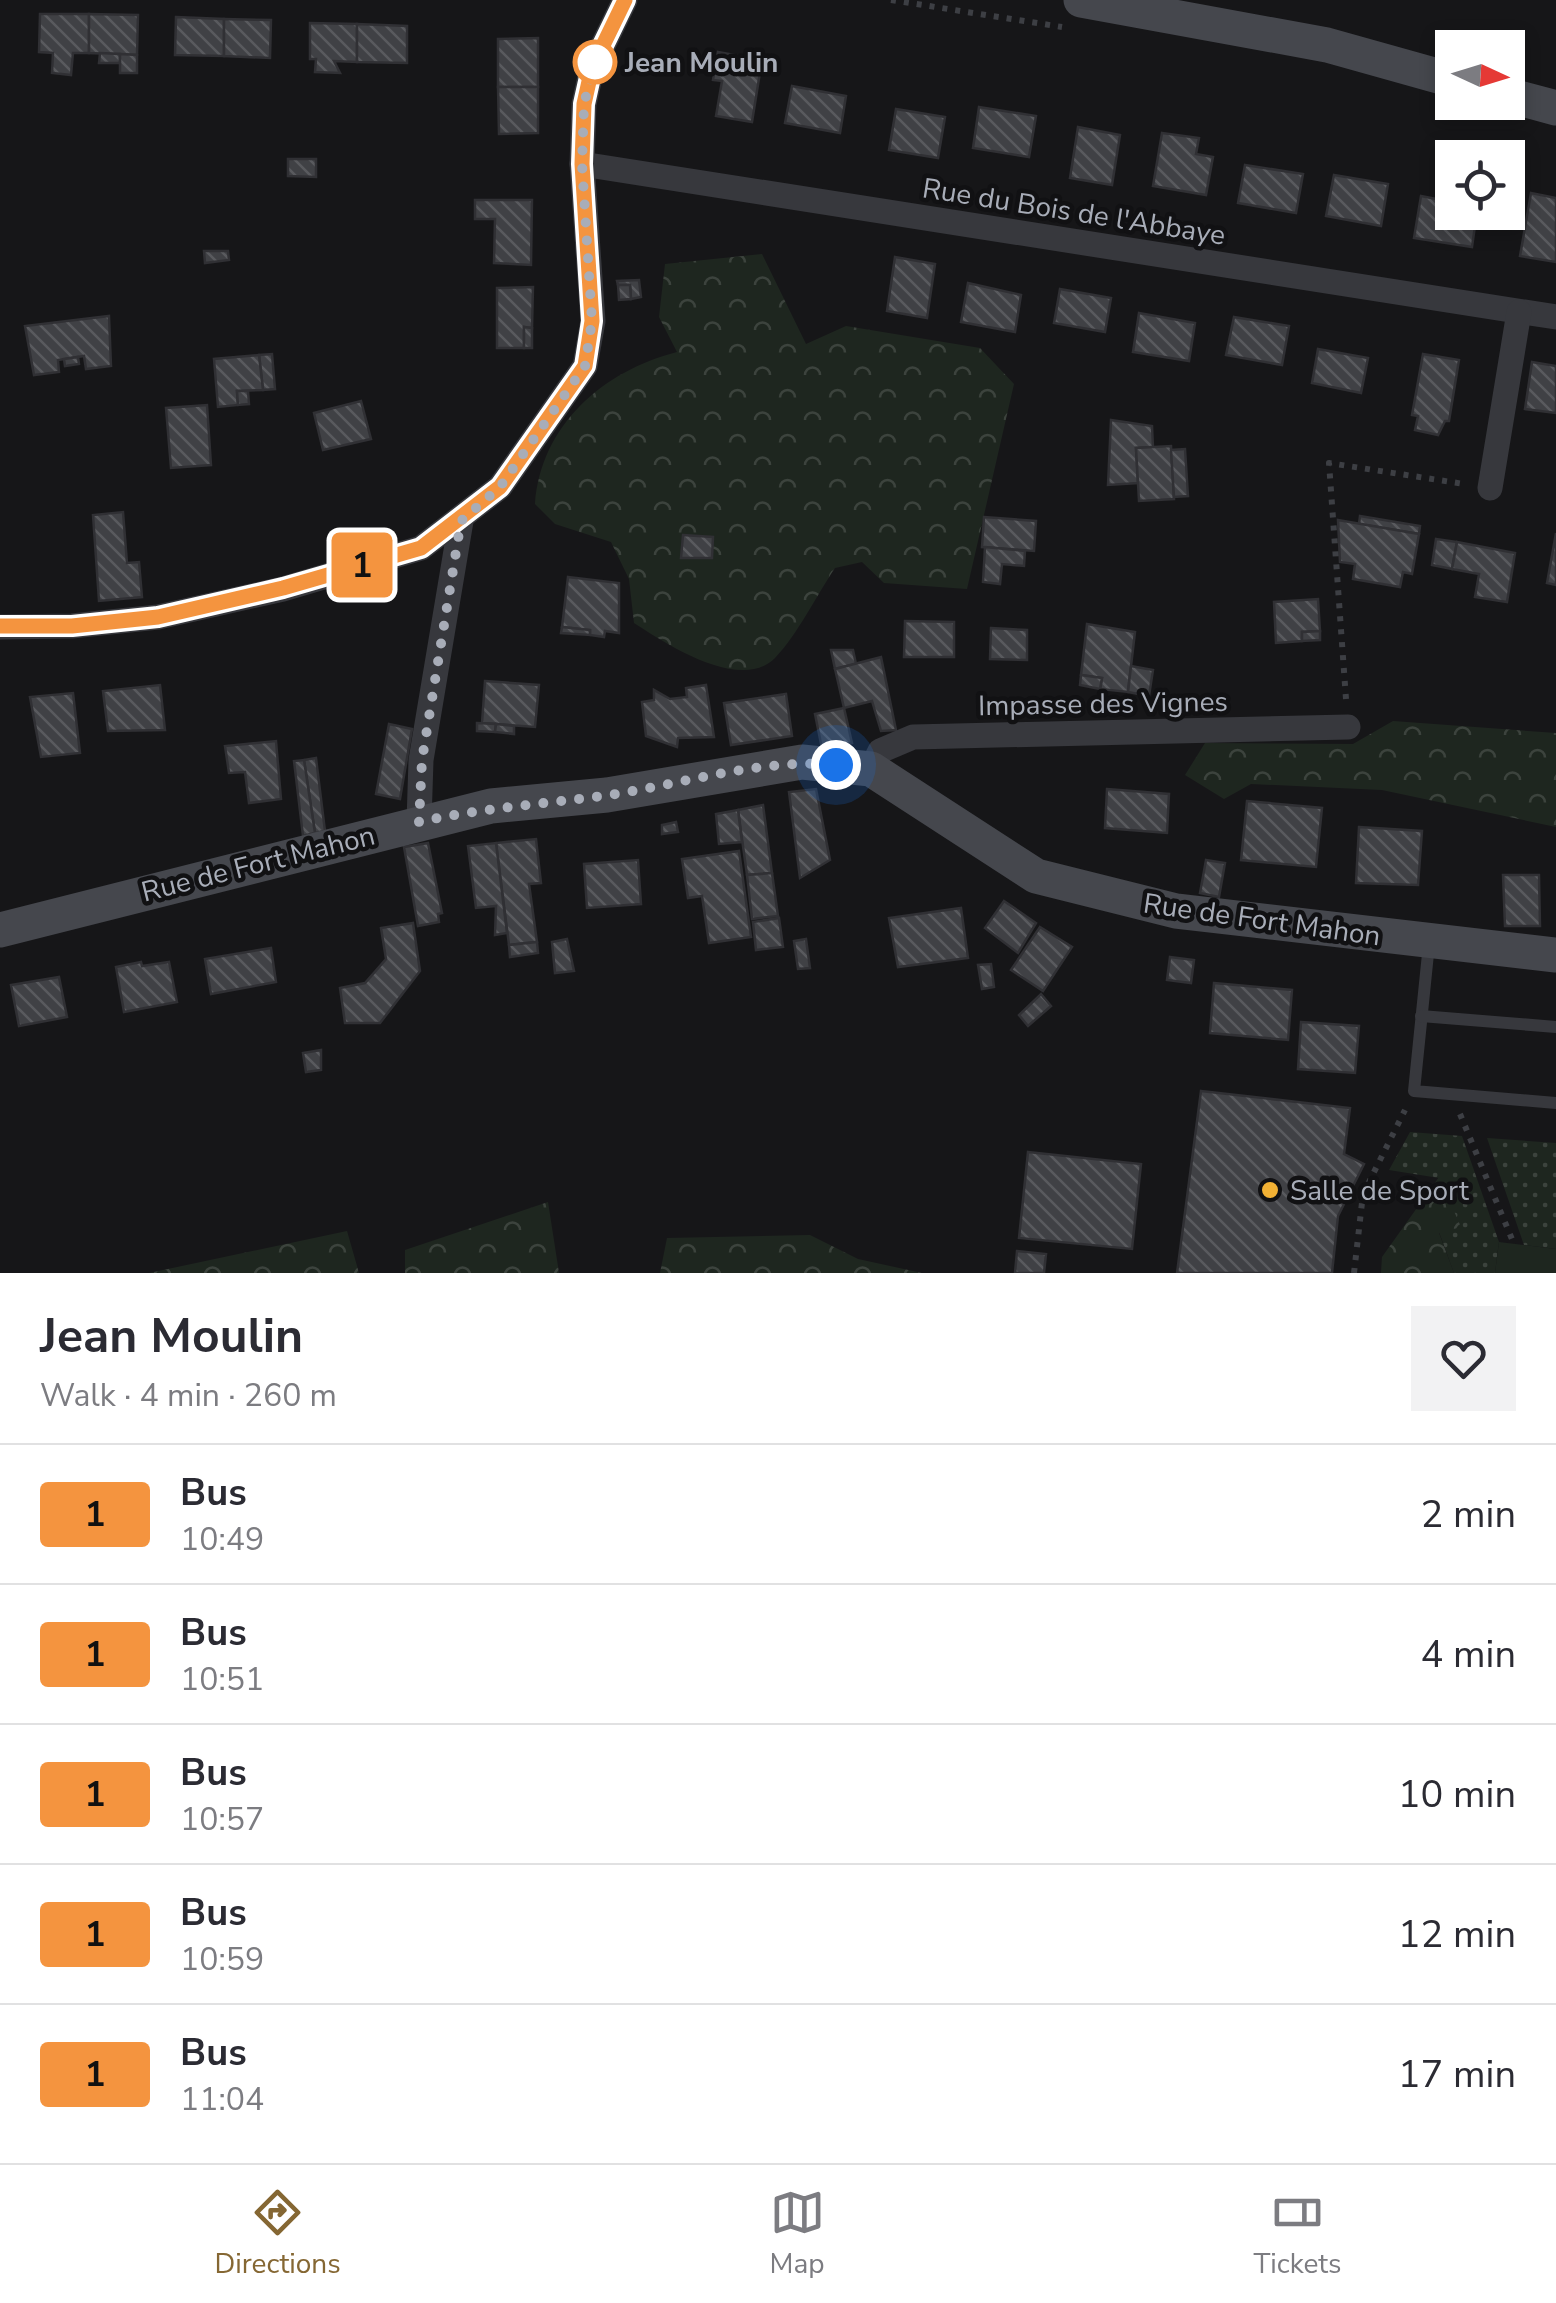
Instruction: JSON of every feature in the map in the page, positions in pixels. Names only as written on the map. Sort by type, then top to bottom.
[{"type":"street","points":[[0,626],[72,626],[158,617],[283,588],[421,548],[461,521],[500,487],[585,366],[592,321],[582,164],[584,104],[592,68],[626,0]]},
{"type":"street","points":[[1081,0],[1327,46],[1435,75]]},
{"type":"street","points":[[1525,99],[1556,108]]},
{"type":"street","name":"Rue du Bois de l'Abbaye","points":[[582,164],[1556,317]]},
{"type":"street","points":[[1490,488],[1519,312]]},
{"type":"street","points":[[419,822],[422,760],[461,521]]},
{"type":"street","name":"Impasse des Vignes","points":[[871,768],[880,751],[913,738],[1348,728]]},
{"type":"street","name":"Rue de Fort Mahon","points":[[0,930],[491,806],[607,795],[802,762],[871,768],[1036,876],[1176,911],[1556,955]]},
{"type":"lane","points":[[1429,942],[1414,1091],[1556,1103]]},
{"type":"lane","points":[[1421,1016],[1556,1027]]},
{"type":"path","points":[[1348,728],[1329,464],[1490,488]]},
{"type":"path","points":[[1354,1273],[1364,1194],[1414,1091]]},
{"type":"path","points":[[1451,1094],[1514,1244]]},
{"type":"green space","points":[[762,254],[806,344],[846,326],[980,348],[1014,384],[967,589],[884,583],[862,562],[835,568],[775,658],[760,667],[743,670],[703,661],[634,623],[629,579],[611,542],[555,524],[535,504],[549,450],[580,406],[624,373],[677,352],[659,317],[665,264]]},
{"type":"green space","points":[[1393,721],[1556,733],[1556,827],[1382,790],[1251,784],[1224,799],[1185,775],[1205,743],[1353,744]]},
{"type":"green space","points":[[1410,1132],[1462,1136],[1499,1242],[1495,1273],[1454,1273],[1439,1232],[1460,1227],[1439,1178],[1389,1170]]},
{"type":"green space","points":[[1487,1138],[1556,1143],[1556,1249],[1524,1245]]},
{"type":"green space","points":[[1439,1177],[1461,1227],[1439,1233],[1454,1273],[1381,1273],[1382,1257]]},
{"type":"green space","points":[[548,1202],[559,1273],[405,1273],[405,1250]]},
{"type":"green space","points":[[347,1231],[359,1273],[149,1273]]},
{"type":"green space","points":[[810,1235],[858,1259],[922,1273],[660,1273],[667,1238]]},
{"type":"green space","points":[[1499,1242],[1556,1249],[1556,1273],[1495,1273]]},
{"type":"building","points":[[40,14],[89,14],[89,53],[73,53],[71,75],[52,73],[53,53],[39,52]]},
{"type":"building","points":[[89,14],[138,15],[137,55],[89,53]]},
{"type":"building","points":[[176,17],[224,19],[224,56],[175,55]]},
{"type":"building","points":[[224,19],[271,20],[270,58],[224,56]]},
{"type":"building","points":[[310,23],[357,24],[357,62],[334,61],[340,73],[315,72],[316,59],[310,59]]},
{"type":"building","points":[[357,24],[407,26],[407,63],[357,62]]},
{"type":"building","points":[[538,38],[538,87],[498,87],[498,39]]},
{"type":"building","points":[[718,52],[762,60],[752,122],[716,116],[722,81],[713,80]]},
{"type":"building","points":[[100,53],[120,54],[120,63],[99,63]]},
{"type":"building","points":[[120,54],[137,55],[137,73],[120,73]]},
{"type":"building","points":[[792,86],[846,96],[840,133],[785,123]]},
{"type":"building","points":[[498,87],[538,87],[538,133],[499,134]]},
{"type":"building","points":[[979,107],[1036,116],[1029,157],[973,148]]},
{"type":"building","points":[[896,109],[945,117],[938,158],[889,150]]},
{"type":"building","points":[[1078,127],[1120,135],[1112,185],[1070,178]]},
{"type":"building","points":[[1162,133],[1199,138],[1196,154],[1213,157],[1206,195],[1153,186]]},
{"type":"building","points":[[288,159],[316,159],[316,177],[288,176]]},
{"type":"building","points":[[1245,165],[1303,174],[1296,213],[1238,203]]},
{"type":"building","points":[[1334,175],[1388,184],[1381,226],[1326,216]]},
{"type":"building","points":[[1531,193],[1556,198],[1556,262],[1520,256]]},
{"type":"building","points":[[1421,196],[1435,199],[1435,230],[1474,230],[1472,247],[1414,238]]},
{"type":"building","points":[[475,200],[532,200],[531,265],[494,263],[495,219],[475,219]]},
{"type":"building","points":[[204,251],[228,251],[229,260],[205,263]]},
{"type":"building","points":[[895,257],[935,264],[927,318],[887,311]]},
{"type":"building","points":[[639,280],[641,297],[631,299],[630,285],[618,285],[617,281]]},
{"type":"building","points":[[968,283],[1021,295],[1015,332],[961,322]]},
{"type":"building","points":[[618,285],[630,285],[631,299],[619,300]]},
{"type":"building","points":[[533,287],[532,328],[524,327],[524,348],[497,348],[497,288]]},
{"type":"building","points":[[1060,289],[1111,298],[1105,332],[1054,323]]},
{"type":"building","points":[[1139,313],[1195,323],[1189,361],[1133,352]]},
{"type":"building","points":[[109,316],[111,366],[86,369],[84,356],[58,360],[59,372],[34,375],[25,326]]},
{"type":"building","points":[[1234,317],[1289,326],[1282,365],[1226,355]]},
{"type":"building","points":[[524,327],[532,328],[532,348],[524,348]]},
{"type":"building","points":[[1318,349],[1368,358],[1361,393],[1312,383]]},
{"type":"building","points":[[272,354],[275,389],[263,390],[259,355]]},
{"type":"building","points":[[1423,354],[1459,360],[1449,421],[1445,421],[1438,435],[1415,430],[1418,416],[1412,415]]},
{"type":"building","points":[[259,355],[263,390],[237,391],[238,405],[218,407],[214,359]]},
{"type":"building","points":[[78,357],[79,364],[65,366],[64,359]]},
{"type":"building","points":[[1532,362],[1556,366],[1556,413],[1525,409]]},
{"type":"building","points":[[237,391],[248,391],[249,404],[238,405]]},
{"type":"building","points":[[361,401],[371,439],[323,450],[314,413]]},
{"type":"building","points":[[207,405],[211,465],[171,468],[166,408]]},
{"type":"building","points":[[1111,420],[1152,426],[1153,447],[1136,448],[1138,483],[1108,485]]},
{"type":"building","points":[[1171,446],[1174,499],[1139,501],[1136,448]]},
{"type":"building","points":[[1185,449],[1188,496],[1174,497],[1171,450]]},
{"type":"building","points":[[123,512],[127,563],[139,562],[142,597],[99,601],[93,515]]},
{"type":"building","points":[[1360,516],[1420,526],[1419,534],[1359,524]]},
{"type":"building","points":[[984,517],[1036,521],[1034,551],[982,547]]},
{"type":"building","points":[[1338,520],[1419,534],[1412,574],[1403,572],[1400,587],[1353,579],[1355,564],[1340,562]]},
{"type":"building","points":[[1556,533],[1556,585],[1547,583]]},
{"type":"building","points":[[683,535],[713,537],[712,558],[681,558]]},
{"type":"building","points":[[1436,539],[1457,542],[1452,569],[1432,565]]},
{"type":"building","points":[[1457,542],[1515,553],[1507,602],[1475,597],[1479,574],[1452,569]]},
{"type":"building","points":[[985,547],[1025,551],[1024,566],[1002,564],[1000,584],[983,582]]},
{"type":"building","points":[[568,577],[619,583],[619,633],[605,631],[604,637],[590,635],[590,630],[562,627]]},
{"type":"building","points":[[1318,599],[1320,631],[1302,632],[1302,641],[1276,643],[1274,602]]},
{"type":"building","points":[[905,621],[954,622],[954,657],[904,657]]},
{"type":"building","points":[[1087,624],[1135,632],[1128,692],[1100,689],[1102,678],[1081,675]]},
{"type":"building","points":[[562,627],[590,630],[590,635],[561,633]]},
{"type":"building","points":[[991,628],[1027,630],[1027,660],[990,659]]},
{"type":"building","points":[[1320,631],[1320,640],[1302,641],[1302,632]]},
{"type":"building","points":[[831,650],[853,650],[856,664],[835,669]]},
{"type":"building","points":[[881,657],[896,730],[881,731],[872,701],[844,708],[835,669]]},
{"type":"building","points":[[1131,666],[1153,670],[1149,696],[1128,692]]},
{"type":"building","points":[[1081,675],[1102,678],[1100,689],[1080,685]]},
{"type":"building","points":[[485,681],[539,685],[535,727],[482,723]]},
{"type":"building","points":[[160,685],[165,730],[108,731],[103,691]]},
{"type":"building","points":[[706,685],[714,737],[678,738],[677,747],[646,736],[642,702],[654,700],[654,690],[670,699],[687,697],[686,688]]},
{"type":"building","points":[[73,693],[80,753],[41,757],[30,697]]},
{"type":"building","points":[[786,694],[792,736],[731,745],[724,703]]},
{"type":"building","points":[[844,708],[852,743],[822,749],[815,714]]},
{"type":"building","points":[[477,723],[496,724],[495,732],[477,731]]},
{"type":"building","points":[[389,724],[412,729],[400,799],[376,794]]},
{"type":"building","points":[[496,724],[514,726],[514,734],[495,732]]},
{"type":"building","points":[[276,741],[281,799],[249,803],[245,772],[229,773],[225,746]]},
{"type":"building","points":[[316,758],[325,831],[315,833],[304,760]]},
{"type":"building","points":[[304,760],[315,833],[303,836],[294,761]]},
{"type":"building","points":[[816,789],[830,860],[800,878],[789,792]]},
{"type":"building","points":[[1107,789],[1169,794],[1167,833],[1105,828]]},
{"type":"building","points":[[1247,801],[1322,808],[1316,867],[1241,860]]},
{"type":"building","points":[[763,805],[772,873],[747,875],[738,810]]},
{"type":"building","points":[[738,810],[742,842],[719,844],[716,814]]},
{"type":"building","points":[[676,822],[678,832],[662,834],[662,825]]},
{"type":"building","points":[[1359,827],[1422,831],[1418,885],[1356,883]]},
{"type":"building","points":[[536,839],[541,883],[529,884],[537,942],[509,945],[496,843]]},
{"type":"building","points":[[428,843],[442,913],[438,914],[439,922],[418,926],[404,847]]},
{"type":"building","points":[[496,843],[507,933],[495,935],[496,906],[476,908],[468,846]]},
{"type":"building","points":[[739,851],[751,937],[709,943],[702,896],[688,898],[682,859]]},
{"type":"building","points":[[638,860],[641,904],[587,908],[584,864]]},
{"type":"building","points":[[1206,860],[1225,863],[1219,897],[1200,893]]},
{"type":"building","points":[[772,873],[778,916],[752,919],[747,875]]},
{"type":"building","points":[[1503,875],[1539,875],[1540,926],[1505,926]]},
{"type":"building","points":[[1004,901],[1036,923],[1018,953],[985,928]]},
{"type":"building","points":[[961,908],[968,958],[898,967],[889,918]]},
{"type":"building","points":[[779,918],[783,947],[756,950],[753,922]]},
{"type":"building","points":[[413,923],[420,971],[380,1023],[345,1023],[340,988],[365,983],[386,959],[381,928]]},
{"type":"building","points":[[1040,927],[1072,947],[1043,991],[1011,970]]},
{"type":"building","points":[[567,939],[574,971],[555,973],[552,942]]},
{"type":"building","points":[[806,939],[810,968],[798,969],[794,941]]},
{"type":"building","points":[[537,942],[538,953],[510,957],[509,945]]},
{"type":"building","points":[[271,948],[276,982],[211,994],[205,959]]},
{"type":"building","points":[[1170,957],[1194,960],[1191,983],[1167,980]]},
{"type":"building","points":[[141,962],[142,966],[169,962],[177,1002],[124,1012],[116,967]]},
{"type":"building","points":[[991,964],[994,987],[982,989],[978,965]]},
{"type":"building","points":[[59,977],[67,1017],[19,1026],[11,985]]},
{"type":"building","points":[[1214,983],[1292,990],[1288,1040],[1210,1033]]},
{"type":"building","points":[[1041,994],[1051,1006],[1028,1026],[1019,1015]]},
{"type":"building","points":[[1301,1022],[1359,1026],[1355,1073],[1298,1069]]},
{"type":"building","points":[[321,1050],[321,1070],[306,1072],[303,1053]]},
{"type":"building","points":[[1201,1091],[1350,1108],[1344,1154],[1364,1164],[1338,1216],[1332,1273],[1177,1273]]},
{"type":"building","points":[[1028,1152],[1141,1164],[1132,1249],[1019,1238]]},
{"type":"building","points":[[1017,1251],[1046,1254],[1044,1273],[1015,1273]]},
{"type":"bus line","name":"1","points":[[0,626],[72,626],[158,617],[283,588],[421,548],[461,521],[500,487],[585,366],[592,321],[582,164],[584,104],[592,68],[625,0]]},
{"type":"place","name":"Jean Moulin","points":[[595,62]]},
{"type":"place","name":"Salle de Sport","points":[[1270,1190]]},
{"type":"route","points":[[595,62],[584,104],[582,164],[592,321],[585,366],[500,487],[461,521],[422,760],[419,822],[491,806],[607,795],[802,762],[836,765]]}]
